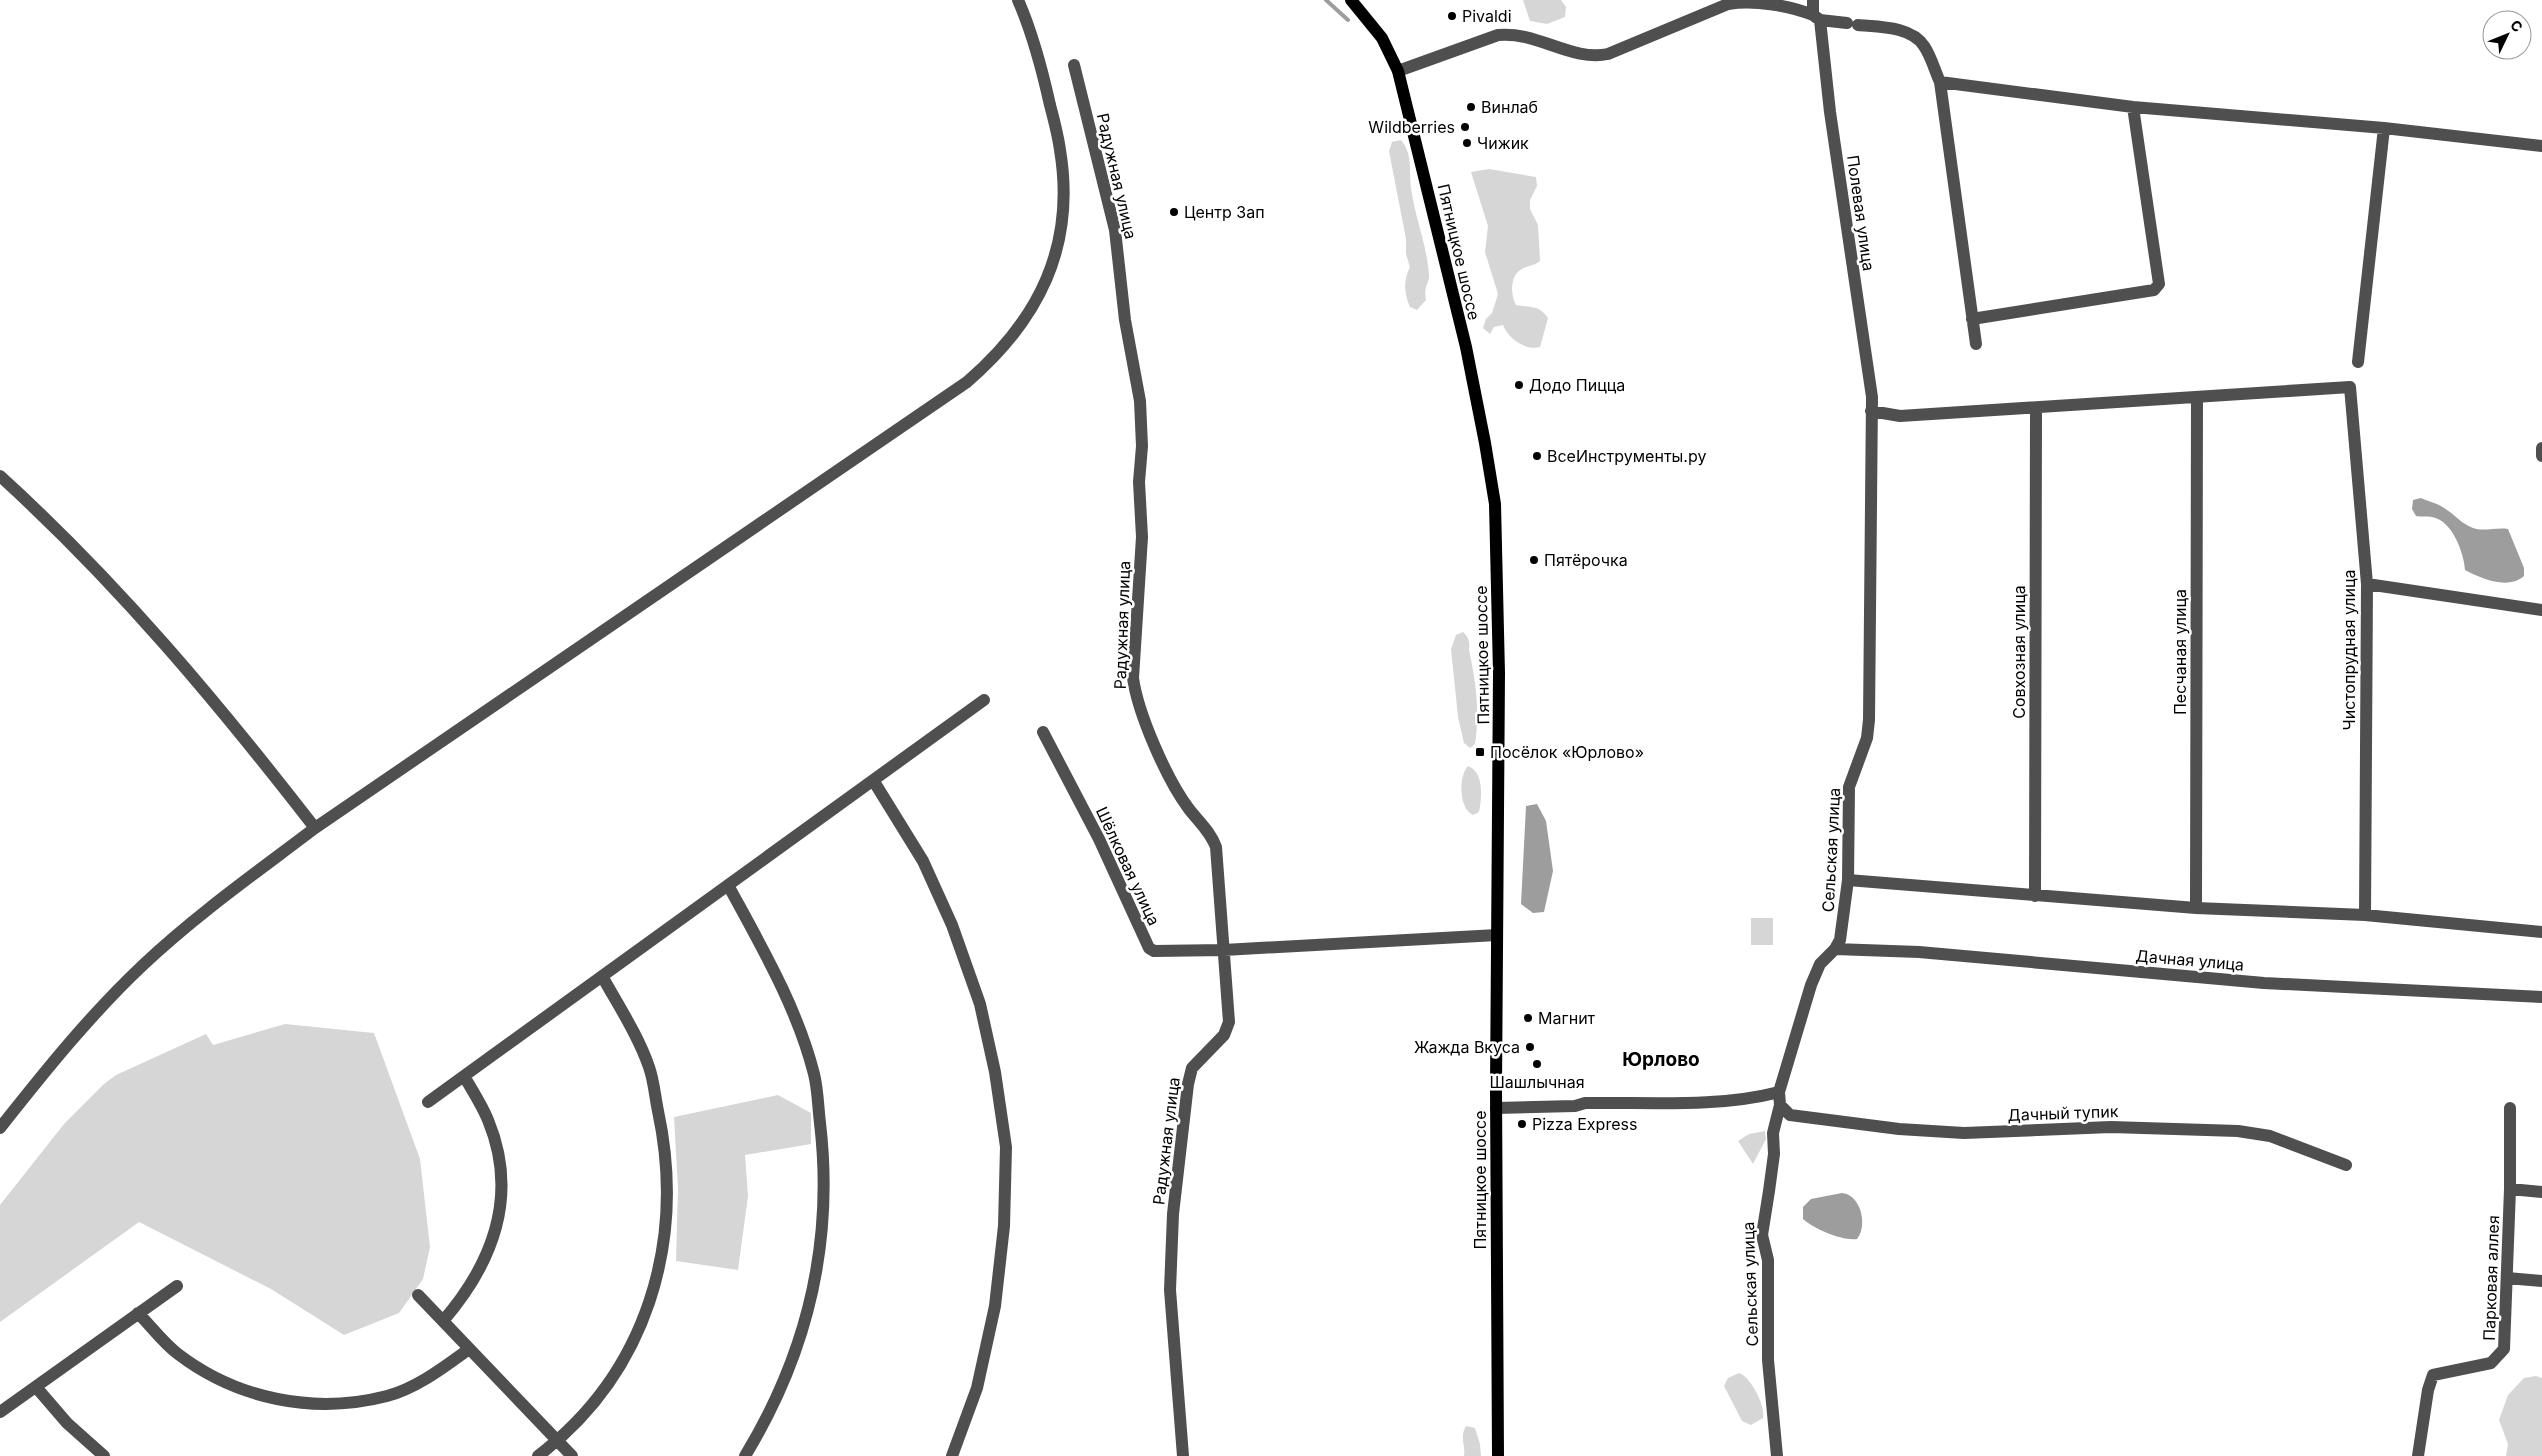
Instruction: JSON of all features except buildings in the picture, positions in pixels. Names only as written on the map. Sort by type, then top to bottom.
[{"type":"main road","name":"Пятницкое шоссе","points":[[1351,0],[1382,38],[1398,71],[1466,348],[1495,504],[1499,673],[1496,1108],[1498,1456]]},
{"type":"street","points":[[0,1128],[65,1046],[143,965],[221,899],[315,828],[967,382],[994,358],[1023,323],[1040,296],[1055,253],[1060,230],[1063,197],[1060,151],[1032,32],[1018,0]]},
{"type":"street","points":[[1813,0],[1816,18]]},
{"type":"street","points":[[1398,71],[1498,35],[1513,34],[1527,36],[1596,57],[1608,54],[1728,4],[1743,2],[1800,10],[1816,18],[1893,29],[1912,35],[1924,45],[1940,82],[1976,344]]},
{"type":"street","name":"Полевая улица","points":[[1816,18],[1872,397],[1871,411]]},
{"type":"street","name":"Радужная улица","points":[[1074,64],[1115,230],[1124,320],[1140,401],[1142,446],[1139,482],[1142,537],[1133,678],[1136,699],[1170,777],[1189,809],[1212,835],[1216,847],[1229,1022],[1224,1034],[1192,1068],[1188,1084],[1173,1214],[1170,1290],[1183,1456]]},
{"type":"street","points":[[1940,82],[2133,107],[2384,128],[2542,146]]},
{"type":"street","points":[[1972,319],[2154,290],[2159,284],[2133,107]]},
{"type":"street","points":[[2358,362],[2384,128]]},
{"type":"street","name":"Чистопрудная улица","points":[[2197,397],[2350,387],[2368,584],[2365,914]]},
{"type":"street","points":[[1871,411],[1900,416],[2197,397]]},
{"type":"street","name":"Песчаная улица","points":[[2196,908],[2197,397]]},
{"type":"street","name":"Совхозная улица","points":[[2035,896],[2036,408]]},
{"type":"street","name":"Сельская улица","points":[[1777,1456],[1768,1360],[1768,1260],[1762,1235],[1774,1154],[1773,1133],[1780,1105],[1779,1092],[1811,985],[1820,964],[1835,949],[1840,940],[1848,880],[1848,787],[1867,738],[1869,720],[1871,411]]},
{"type":"street","points":[[2542,448],[2542,456]]},
{"type":"street","points":[[0,476],[33,506],[150,625],[235,724],[315,828]]},
{"type":"street","points":[[2368,584],[2542,610]]},
{"type":"street","points":[[428,1102],[984,700]]},
{"type":"street","name":"Шёлковая улица","points":[[1043,732],[1099,839],[1149,948],[1160,952],[1224,950]]},
{"type":"street","points":[[873,780],[923,862],[952,925],[980,1004],[995,1072],[1006,1147],[1004,1226],[995,1306],[977,1388],[952,1456]]},
{"type":"street","points":[[1848,880],[2196,908],[2365,914],[2542,932]]},
{"type":"street","points":[[728,885],[764,951],[793,1012],[814,1075],[824,1159],[822,1233],[813,1292],[792,1360],[769,1416],[745,1456]]},
{"type":"street","points":[[1224,950],[1497,935]]},
{"type":"street","name":"Дачная улица","points":[[1835,949],[1919,952],[2264,984],[2542,996]]},
{"type":"street","points":[[538,1456],[558,1441],[594,1402],[623,1361],[643,1319],[657,1279],[667,1224],[667,1172],[661,1125],[649,1067],[602,976]]},
{"type":"street","points":[[443,1321],[459,1302],[480,1270],[494,1235],[502,1200],[499,1161],[488,1120],[464,1076]]},
{"type":"street","points":[[1496,1108],[1574,1106],[1585,1103],[1712,1102],[1755,1098],[1779,1092]]},
{"type":"street","name":"Дачный тупик","points":[[1780,1105],[1790,1115],[1899,1130],[1946,1132],[2111,1127],[2238,1131],[2270,1136],[2346,1165]]},
{"type":"street","name":"Парковая аллея","points":[[2418,1456],[2428,1390],[2433,1375],[2491,1363],[2504,1349],[2508,1278],[2510,1108]]},
{"type":"street","points":[[2510,1189],[2542,1192]]},
{"type":"street","points":[[2508,1278],[2542,1281]]},
{"type":"street","points":[[0,1412],[176,1286]]},
{"type":"street","points":[[418,1296],[572,1456]]},
{"type":"street","points":[[138,1313],[176,1353],[209,1376],[251,1394],[294,1403],[342,1404],[388,1396],[423,1381],[469,1349]]},
{"type":"street","points":[[36,1386],[67,1423],[104,1456]]},
{"type":"shaded area","points":[[1523,0],[1561,0],[1566,7],[1565,17],[1547,24],[1530,21]]},
{"type":"shaded area","points":[[1401,140],[1409,157],[1411,188],[1426,253],[1429,275],[1425,291],[1426,300],[1417,310],[1410,307],[1406,297],[1405,282],[1410,267],[1406,254],[1406,239],[1389,151],[1392,142]]},
{"type":"shaded area","points":[[1489,169],[1536,177],[1537,186],[1530,200],[1530,209],[1538,225],[1540,261],[1518,272],[1513,280],[1512,290],[1516,305],[1534,307],[1541,310],[1548,318],[1540,347],[1534,348],[1523,345],[1513,339],[1503,325],[1494,327],[1490,334],[1483,328],[1486,319],[1492,313],[1498,294],[1485,252],[1488,226],[1471,172]]},
{"type":"shaded area","points":[[2421,498],[2441,506],[2473,528],[2481,530],[2508,529],[2524,568],[2524,576],[2518,580],[2503,583],[2487,580],[2465,570],[2456,538],[2445,524],[2439,519],[2432,517],[2416,516],[2412,509],[2413,500]]},
{"type":"shaded area","points":[[1463,632],[1469,642],[1476,697],[1475,744],[1470,748],[1464,743],[1458,717],[1451,649],[1456,635]]},
{"type":"shaded area","points":[[1468,766],[1477,774],[1481,786],[1479,812],[1473,815],[1468,812],[1465,806],[1461,785]]},
{"type":"shaded area","points":[[1537,804],[1546,821],[1553,871],[1544,912],[1533,913],[1521,904],[1526,806]]},
{"type":"shaded area","points":[[1751,918],[1773,918],[1773,945],[1751,945]]},
{"type":"shaded area","points":[[285,1024],[374,1033],[420,1159],[430,1247],[423,1279],[399,1313],[344,1335],[271,1289],[139,1222],[0,1322],[0,1205],[64,1124],[104,1084],[116,1075],[206,1034],[213,1045]]},
{"type":"shaded area","points":[[778,1095],[811,1113],[811,1144],[745,1155],[748,1196],[738,1270],[676,1261],[678,1188],[674,1117]]},
{"type":"shaded area","points":[[1765,1131],[1766,1139],[1753,1164],[1738,1141],[1749,1134]]},
{"type":"shaded area","points":[[1842,1193],[1854,1199],[1861,1212],[1862,1226],[1857,1239],[1828,1234],[1803,1219],[1803,1207],[1811,1199]]},
{"type":"shaded area","points":[[1739,1373],[1752,1385],[1762,1406],[1763,1418],[1751,1425],[1742,1421],[1724,1386],[1728,1378]]},
{"type":"shaded area","points":[[2536,1376],[2542,1378],[2542,1456],[2506,1456],[2508,1444],[2499,1420],[2508,1395],[2524,1378]]},
{"type":"shaded area","points":[[1466,1426],[1475,1428],[1480,1444],[1481,1456],[1464,1456],[1463,1434]]},
{"type":"waterway","points":[[1326,0],[1348,20]]},
{"type":"place","name":"Pivaldi","points":[[1452,16]]},
{"type":"place","name":"Винлаб","points":[[1471,107]]},
{"type":"place","name":"Wildberries","points":[[1465,127]]},
{"type":"place","name":"Чижик","points":[[1467,143]]},
{"type":"place","name":"Центр Зап","points":[[1174,212]]},
{"type":"place","name":"Додо Пицца","points":[[1519,385]]},
{"type":"place","name":"ВсеИнструменты.ру","points":[[1537,456]]},
{"type":"place","name":"Пятёрочка","points":[[1534,560]]},
{"type":"place","name":"Посёлок «Юрлово»","points":[[1480,752]]},
{"type":"place","name":"Магнит","points":[[1528,1018]]},
{"type":"place","name":"Жажда Вкуса","points":[[1530,1047]]},
{"type":"place","name":"Шашлычная","points":[[1537,1064]]},
{"type":"place","name":"Pizza Express","points":[[1522,1124]]},
{"type":"district","name":"Юрлово","points":[[1661,1059]]}]
